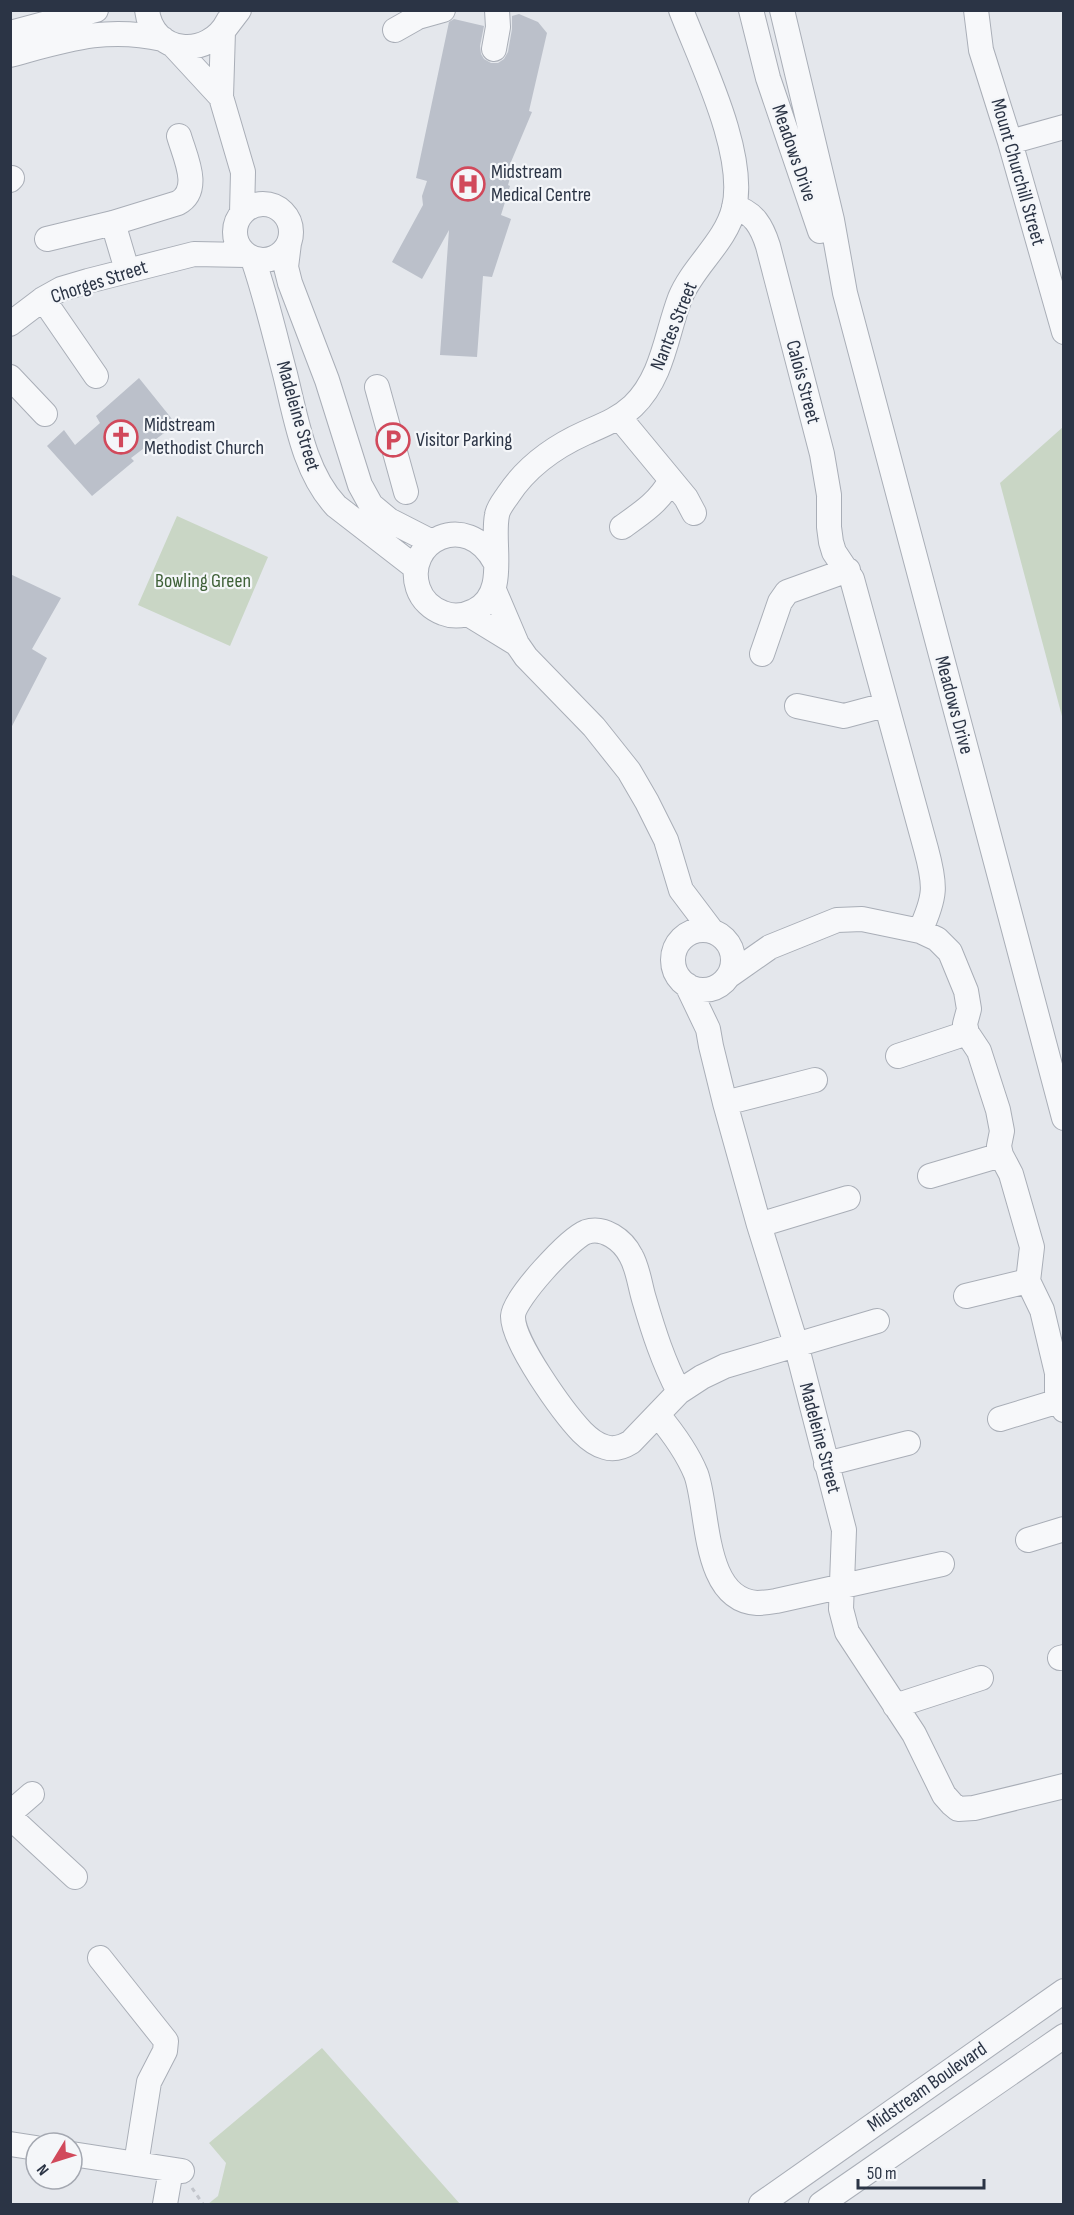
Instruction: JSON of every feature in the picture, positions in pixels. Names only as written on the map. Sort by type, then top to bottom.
[{"type":"street","points":[[10,33],[96,10]]},
{"type":"street","name":"Madeleine Street","points":[[147,10],[153,28],[221,97]]},
{"type":"street","points":[[10,55],[91,34],[128,34],[168,42],[184,48],[197,47],[208,43],[239,10]]},
{"type":"street","points":[[395,30],[418,17],[443,10]]},
{"type":"street","points":[[494,49],[498,27],[497,10]]},
{"type":"street","name":"Nantes Street","points":[[497,513],[521,476],[538,461],[556,447],[619,417],[634,405],[649,386],[660,363],[682,294],[714,246],[734,207],[736,177],[732,147],[724,120],[681,10]]},
{"type":"street","name":"Meadows Drive","points":[[751,10],[768,78],[817,223],[845,293]]},
{"type":"street","name":"Mount Churchill Street","points":[[976,10],[981,50],[1059,296],[1064,332]]},
{"type":"street","name":"Meadows Drive","points":[[784,18],[832,220],[845,293],[1064,1118]]},
{"type":"street","name":"Madeleine Street","points":[[227,21],[221,97],[243,172],[240,216],[235,235],[237,242],[250,257],[263,290],[293,408],[316,479],[336,506],[416,568],[419,591],[434,609],[456,616],[468,614],[517,644]]},
{"type":"street","points":[[1010,142],[1064,126]]},
{"type":"street","points":[[47,239],[113,223],[178,204],[186,199],[192,186],[179,136]]},
{"type":"street","name":"Madeleine Street","points":[[243,172],[273,206],[286,216],[290,224],[286,267],[327,380],[360,485],[371,505],[389,520],[432,542]]},
{"type":"street","points":[[240,216],[256,205],[273,206]]},
{"type":"street","name":"Calois Street","points":[[734,207],[749,213],[759,223],[765,235],[822,454],[829,495],[831,542],[834,552],[852,579],[932,872],[934,893],[920,931]]},
{"type":"street","name":"Chorges Street","points":[[194,254],[240,216]]},
{"type":"street","points":[[113,223],[127,270]]},
{"type":"street","points":[[250,257],[270,260],[278,256],[289,243]]},
{"type":"street","name":"Chorges Street","points":[[10,324],[32,305],[61,289],[127,270],[194,254],[250,257]]},
{"type":"street","points":[[43,299],[96,376]]},
{"type":"street","points":[[10,376],[45,414]]},
{"type":"street","points":[[367,497],[404,484],[377,387]]},
{"type":"street","points":[[619,417],[689,503],[694,513]]},
{"type":"street","points":[[622,527],[653,505],[670,480]]},
{"type":"street","points":[[416,568],[421,554],[432,542],[443,536],[455,534],[497,513],[495,562]]},
{"type":"street","points":[[455,534],[478,541],[489,550],[495,562]]},
{"type":"street","name":"Madeleine Street","points":[[495,562],[497,576],[494,590],[517,644],[526,657],[594,727],[629,771],[666,840],[681,890],[678,942],[673,960],[675,970],[679,978],[687,985],[708,1029],[725,1103],[759,1225],[796,1344],[844,1530],[841,1609],[847,1632],[914,1734],[944,1795],[958,1809],[974,1808],[1064,1786]]},
{"type":"street","points":[[762,654],[780,602],[787,592],[848,570]]},
{"type":"street","points":[[468,614],[487,602],[494,590]]},
{"type":"street","points":[[797,706],[843,716],[885,705]]},
{"type":"street","name":"Madeleine Street","points":[[681,890],[719,935],[733,956],[708,1029]]},
{"type":"street","points":[[687,985],[705,990],[715,988],[770,947],[837,920],[862,919],[920,931],[937,939],[950,952],[958,970],[969,1009],[965,1024],[967,1032],[979,1051],[998,1110],[1002,1131],[999,1146],[1001,1155],[1011,1174],[1032,1247],[1028,1281],[1042,1310],[1057,1373],[1057,1392],[1061,1406],[1000,1419]]},
{"type":"street","points":[[678,942],[685,935],[704,929],[719,935],[770,947]]},
{"type":"street","points":[[898,1056],[967,1032]]},
{"type":"street","points":[[725,1103],[815,1080]]},
{"type":"street","points":[[930,1176],[1001,1155]]},
{"type":"street","points":[[759,1225],[848,1198]]},
{"type":"street","points":[[680,1392],[659,1351],[631,1256],[611,1234],[602,1231],[587,1232],[574,1240],[533,1281],[516,1303],[513,1316],[515,1330],[521,1344],[559,1404],[584,1434],[607,1448],[620,1448],[631,1442],[680,1392],[702,1377],[725,1366],[877,1321]]},
{"type":"street","points":[[966,1296],[1028,1281]]},
{"type":"street","points":[[658,1415],[684,1449],[695,1473],[702,1496],[705,1528],[711,1555],[719,1574],[730,1590],[743,1600],[757,1603],[776,1601],[942,1564]]},
{"type":"street","points":[[826,1464],[908,1443]]},
{"type":"street","points":[[1028,1540],[1064,1529]]},
{"type":"street","points":[[895,1706],[981,1678]]},
{"type":"street","points":[[32,1794],[10,1815],[75,1877]]},
{"type":"street","points":[[100,1958],[166,2041],[165,2051],[149,2082],[136,2164]]},
{"type":"street","name":"Midstream Boulevard","points":[[761,2205],[1064,1991]]},
{"type":"street","name":"Midstream Boulevard","points":[[821,2205],[1064,2036]]},
{"type":"street","points":[[84,2156],[176,2170],[165,2205]]},
{"type":"green space","points":[[1063,427],[1063,720],[1000,483]]},
{"type":"green space","name":"Bowling Green","points":[[177,516],[268,557],[230,646],[138,605]]},
{"type":"green space","points":[[322,2048],[460,2204],[208,2204],[218,2196],[226,2163],[209,2143]]},
{"type":"building","name":"Midstream Medical Centre","points":[[519,14],[538,22],[547,33],[529,111],[532,112],[505,176],[510,178],[508,185],[510,186],[501,215],[511,219],[492,277],[483,276],[477,357],[440,355],[449,230],[422,279],[392,262],[423,205],[422,196],[427,181],[416,178],[449,22],[454,19],[484,26],[480,46],[481,54],[491,63],[498,63],[508,52],[512,16]]},
{"type":"building","name":"Midstream Methodist Church","points":[[139,378],[176,424],[131,458],[134,461],[92,496],[47,446],[64,430],[75,445],[100,423],[96,416]]},
{"type":"building","points":[[10,574],[61,598],[32,649],[47,658],[10,730]]},
{"type":"place","name":"Midstream Medical Centre","points":[[468,184]]},
{"type":"place","name":"Midstream Methodist Church","points":[[121,437]]},
{"type":"place","name":"Visitor Parking","points":[[393,440]]}]
